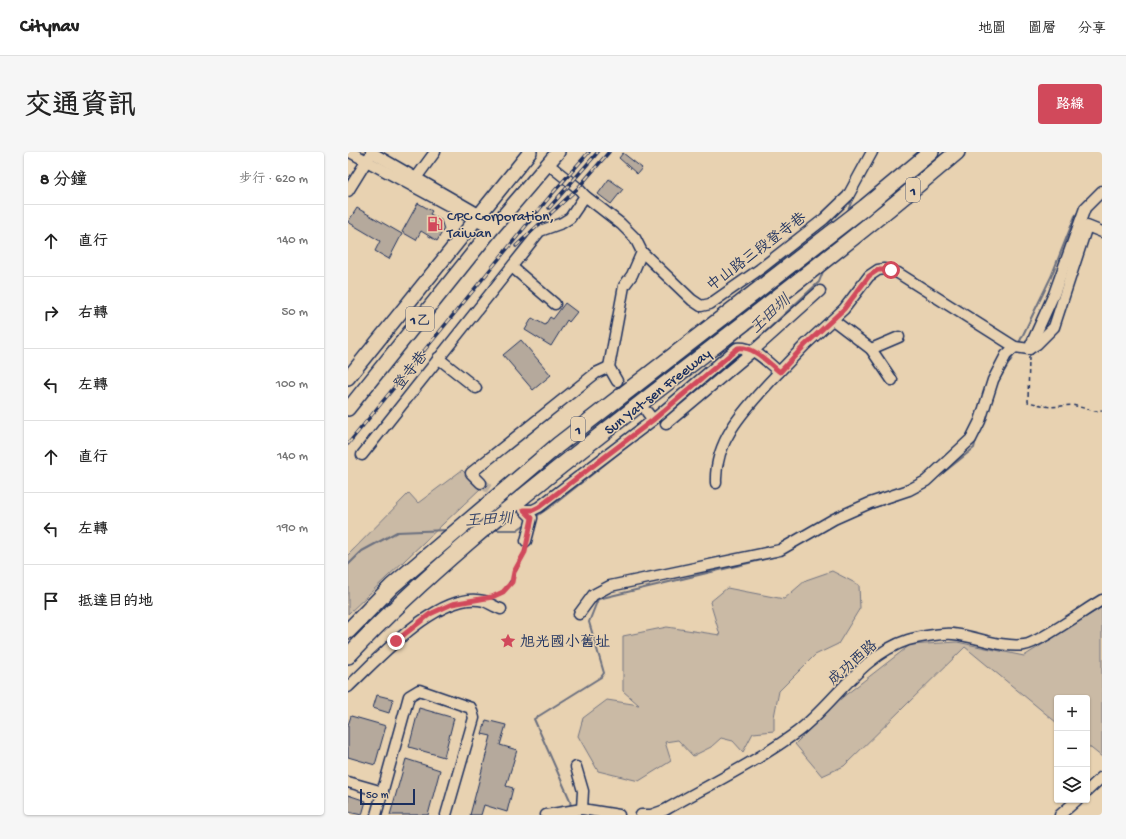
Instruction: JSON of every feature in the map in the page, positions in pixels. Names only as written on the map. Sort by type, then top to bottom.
[{"type":"highway","name":"Sun Yat-sen Freeway","points":[[348,631],[392,586],[558,445],[865,207],[931,152]]},
{"type":"highway","name":"Sun Yat-sen Freeway","points":[[348,656],[426,579],[506,510],[818,266],[957,152]]},
{"type":"main road","name":"1乙","points":[[348,378],[530,152]]},
{"type":"main road","name":"1乙","points":[[348,409],[494,227],[558,152]]},
{"type":"street","points":[[350,152],[366,161],[414,181]]},
{"type":"street","points":[[348,191],[372,152],[414,181],[494,227]]},
{"type":"street","points":[[414,181],[435,152]]},
{"type":"street","name":"中山路三段登寺巷","points":[[548,164],[635,238],[642,252],[692,300],[701,306],[710,304],[760,269],[824,219],[848,196],[872,152]]},
{"type":"street","points":[[1021,348],[1054,294],[1085,208],[1102,191]]},
{"type":"street","name":"登寺巷","points":[[362,455],[540,231],[562,223],[570,218],[585,196]]},
{"type":"street","points":[[1085,208],[1102,203]]},
{"type":"street","points":[[579,614],[593,595],[610,586],[780,550],[834,519],[870,503],[908,490],[926,481],[971,440],[993,380],[1006,355],[1021,348],[1037,344],[1054,327],[1087,226],[1102,232]]},
{"type":"street","points":[[617,381],[610,367],[624,286],[632,275],[642,252]]},
{"type":"street","points":[[512,267],[555,304]]},
{"type":"street","points":[[716,483],[715,468],[730,432],[745,409],[805,345],[844,309],[869,276],[878,270],[884,269],[898,272],[1021,348]]},
{"type":"street","points":[[666,424],[753,351],[820,291]]},
{"type":"street","points":[[833,320],[871,349],[892,380]]},
{"type":"street","points":[[871,349],[899,337]]},
{"type":"street","points":[[526,541],[532,518],[524,510],[533,510],[539,507],[650,416],[738,348],[753,351],[780,372]]},
{"type":"street","points":[[438,358],[476,388]]},
{"type":"street","points":[[481,483],[471,473],[596,373],[610,367]]},
{"type":"street","points":[[348,687],[396,641],[430,614],[452,604],[473,600],[484,601],[500,609]]},
{"type":"street","name":"成功西路","points":[[641,815],[650,815],[665,810],[777,746],[799,730],[871,661],[892,647],[908,640],[952,634],[1012,646],[1026,645],[1039,639],[1102,600]]},
{"type":"street","points":[[376,815],[409,696],[419,690],[471,708],[474,718],[446,815]]},
{"type":"street","points":[[576,767],[583,791],[582,809]]},
{"type":"street","points":[[1090,788],[1102,777]]},
{"type":"street","points":[[348,782],[383,792]]},
{"type":"street","points":[[1060,815],[1074,803]]},
{"type":"street","points":[[546,815],[582,809],[619,815]]},
{"type":"path","points":[[1021,348],[1028,402],[1050,407],[1072,405],[1095,411],[1102,410]]},
{"type":"path","points":[[492,597],[503,592],[512,582],[514,572],[525,552],[526,541]]},
{"type":"shaded area","points":[[462,470],[481,488],[348,614],[348,555],[409,493],[418,503]]},
{"type":"shaded area","points":[[832,571],[859,585],[860,608],[838,644],[815,655],[779,691],[774,717],[774,731],[753,733],[743,752],[733,741],[721,738],[711,747],[693,756],[678,740],[665,742],[671,761],[639,781],[598,771],[578,736],[583,718],[607,700],[639,705],[623,691],[623,636],[667,627],[720,635],[710,602],[727,588],[784,599],[806,580]]},
{"type":"shaded area","points":[[1102,607],[1102,757],[1090,747],[1090,695],[1054,695],[1054,721],[965,647],[844,766],[822,776],[795,744],[839,700],[910,645],[957,642],[1024,656]]},
{"type":"building","points":[[623,153],[642,168],[637,174],[619,158]]},
{"type":"building","points":[[609,179],[623,189],[611,204],[598,194]]},
{"type":"building","points":[[418,203],[432,211],[430,214],[441,220],[444,229],[437,241],[421,231],[416,240],[402,232]]},
{"type":"building","points":[[357,208],[402,234],[389,259],[375,251],[380,241],[348,222]]},
{"type":"building","points":[[565,303],[577,312],[569,322],[567,320],[551,346],[525,330],[532,318],[545,325],[550,317],[553,319]]},
{"type":"building","points":[[521,340],[551,375],[533,390],[503,355]]},
{"type":"building","points":[[377,695],[393,699],[389,713],[373,708]]},
{"type":"building","points":[[419,708],[454,718],[444,757],[409,747]]},
{"type":"building","points":[[351,716],[386,726],[375,765],[348,757],[348,725]]},
{"type":"building","points":[[486,720],[506,725],[500,745],[517,750],[506,786],[513,788],[507,812],[484,805],[481,815],[470,815],[491,736],[482,734]]},
{"type":"building","points":[[406,759],[440,770],[428,815],[390,815]]},
{"type":"building","points":[[348,795],[366,801],[362,815],[348,812]]},
{"type":"waterway","name":"王田圳","points":[[847,213],[854,195]]},
{"type":"waterway","points":[[1019,343],[1051,277],[1075,216],[1079,211]]},
{"type":"waterway","name":"王田圳","points":[[750,346],[819,282],[824,269]]},
{"type":"waterway","name":"王田圳","points":[[731,363],[744,351]]},
{"type":"waterway","points":[[997,383],[1015,353]]},
{"type":"waterway","name":"王田圳","points":[[534,518],[557,502],[709,382]]},
{"type":"waterway","points":[[933,481],[974,448],[976,440]]},
{"type":"waterway","points":[[910,495],[919,490]]},
{"type":"waterway","points":[[863,511],[899,499]]},
{"type":"waterway","name":"王田圳","points":[[492,530],[517,530],[527,523]]},
{"type":"waterway","name":"王田圳","points":[[348,565],[362,551],[397,532],[448,530]]},
{"type":"waterway","points":[[571,808],[570,800],[534,719],[601,677],[604,673],[589,622],[598,599],[778,556]]},
{"type":"tunnel","points":[[617,381],[644,409]]},
{"type":"tunnel","points":[[481,483],[504,498]]},
{"type":"railway","points":[[348,444],[551,195],[589,152]]},
{"type":"railway","points":[[549,208],[598,152]]},
{"type":"railway","points":[[516,246],[578,188],[609,152]]},
{"type":"place","name":"CPC Corporation, Taiwan","points":[[435,224]]},
{"type":"place","name":"旭光國小舊址","points":[[508,641]]},
{"type":"route","points":[[396,641],[430,614],[452,604],[492,597],[503,592],[512,582],[514,572],[525,552],[526,541],[532,518],[524,510],[533,510],[539,507],[653,420],[738,348],[753,351],[780,372],[805,345],[844,309],[869,276],[878,270],[891,270]]}]
